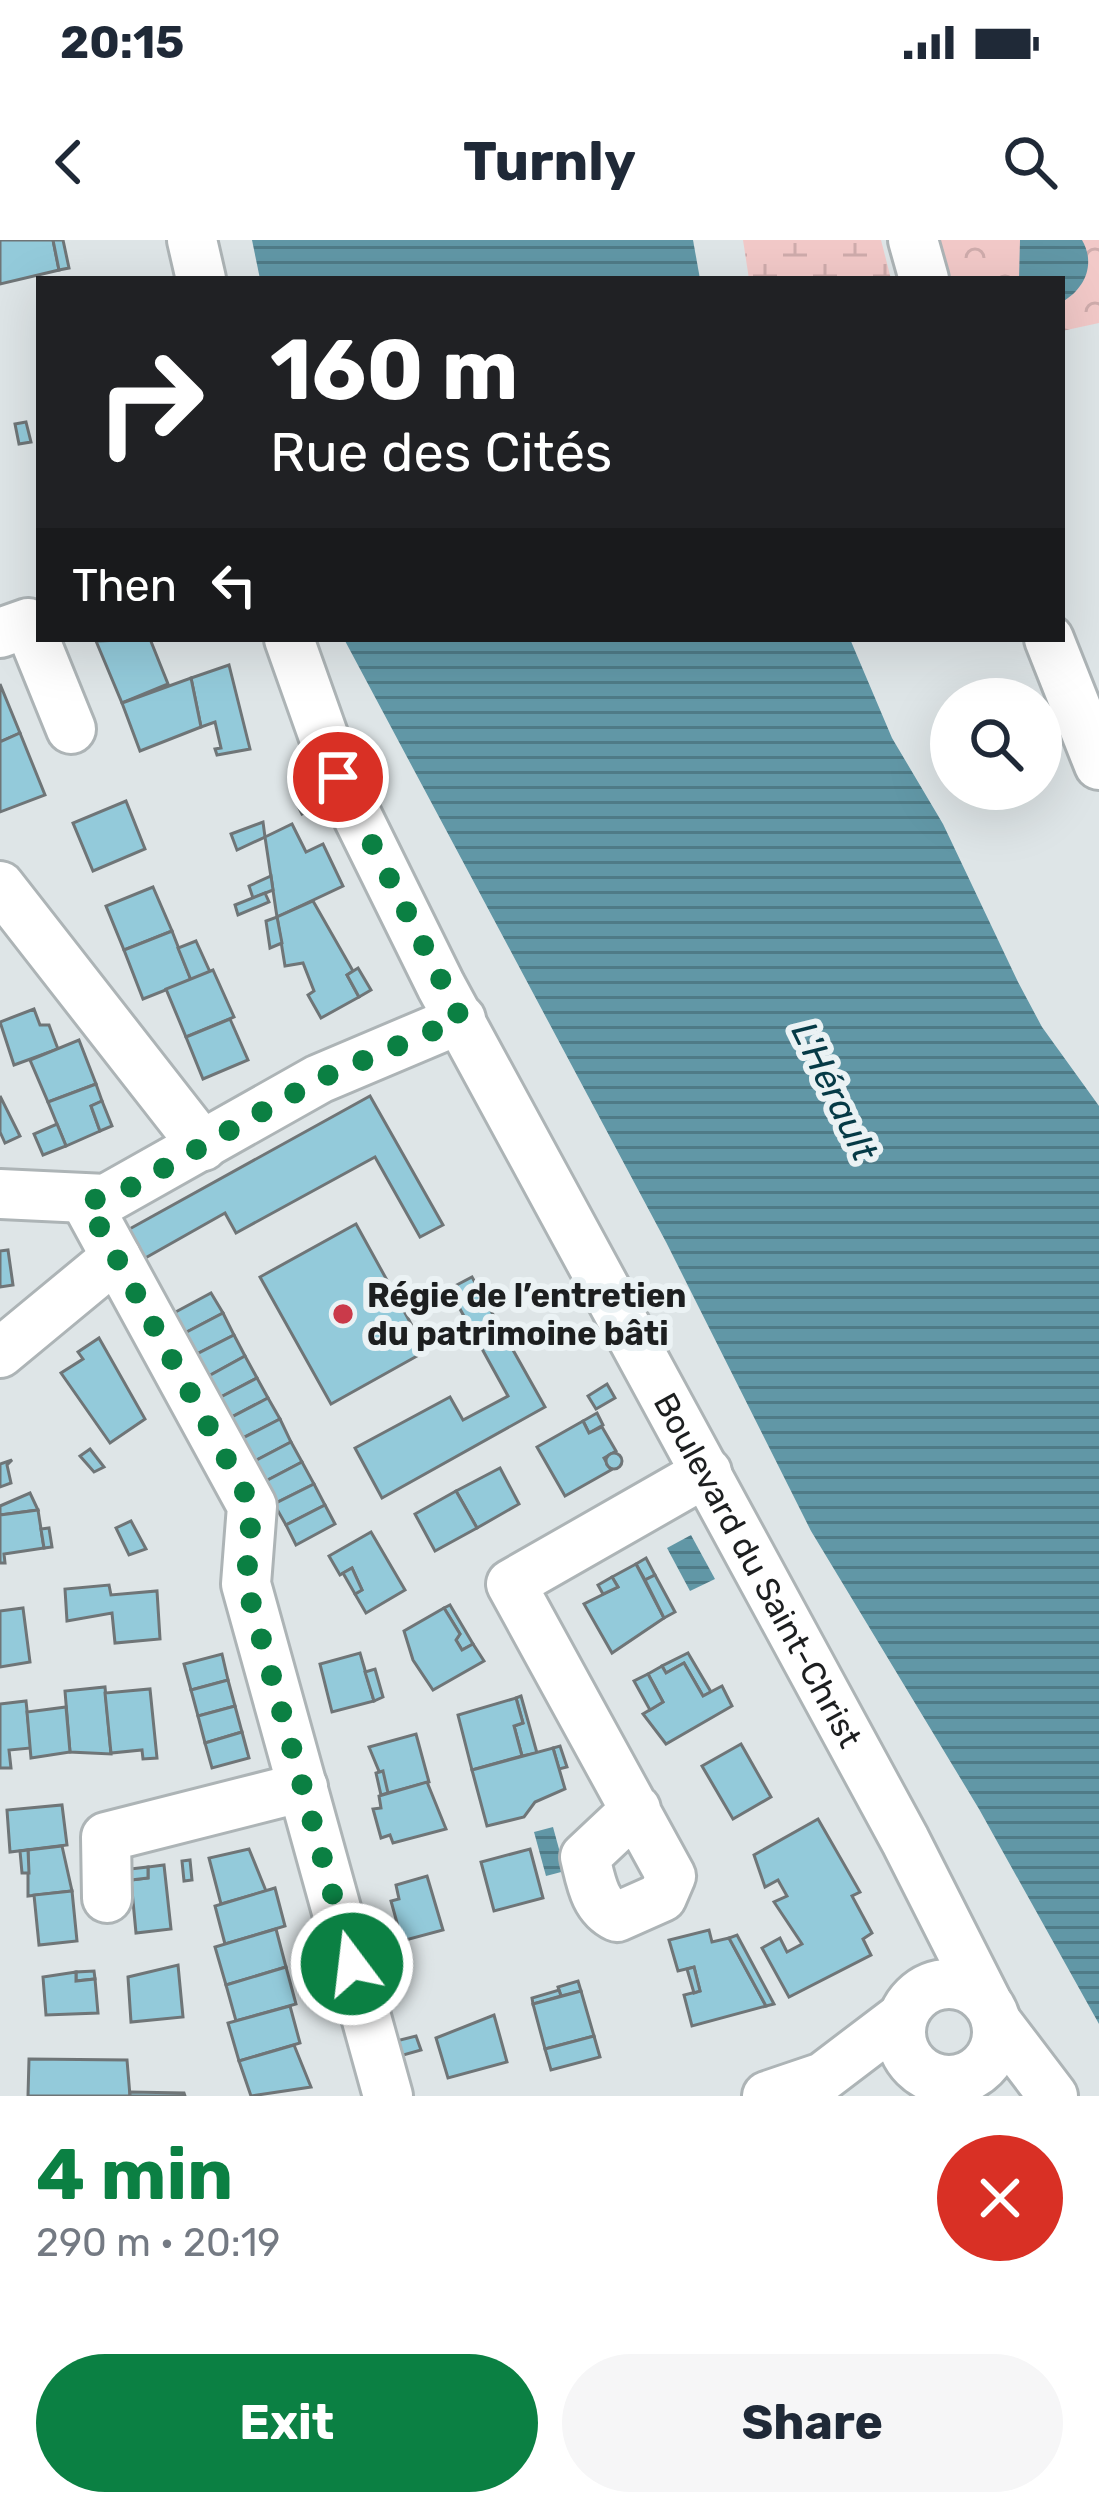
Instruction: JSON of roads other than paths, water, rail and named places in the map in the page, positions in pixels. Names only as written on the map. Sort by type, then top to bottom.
[{"type":"street","points":[[192,240],[200,276]]},
{"type":"street","points":[[913,240],[923,276]]},
{"type":"street","points":[[0,633],[28,623],[71,729]]},
{"type":"street","name":"Boulevard du Saint-Christ","points":[[290,642],[338,777],[461,1019],[991,2010],[1053,2096]]},
{"type":"street","points":[[1050,642],[1099,765]]},
{"type":"street","points":[[0,886],[203,1146]]},
{"type":"street","points":[[0,1194],[86,1202],[124,1191],[365,1056],[461,1019]]},
{"type":"street","points":[[86,1202],[252,1506],[246,1584],[388,2096]]},
{"type":"street","points":[[0,1353],[116,1257]]},
{"type":"street","points":[[636,1809],[511,1583],[707,1472]]},
{"type":"street","points":[[107,1898],[106,1837],[303,1787]]},
{"type":"street","name":"Boulevard du Saint-Christ","points":[[912,2005],[913,1857]]},
{"type":"street","points":[[766,2096],[823,2077],[912,2005],[962,1985],[991,2010],[998,2038],[983,2067],[948,2084],[823,2077]]},
{"type":"street","points":[[912,2005],[902,2048],[948,2084]]},
{"type":"water","points":[[252,240],[693,240],[699,276],[259,276]]},
{"type":"water","points":[[1020,240],[1082,240],[1088,258],[1086,275],[1065,300],[1065,276],[1019,276]]},
{"type":"water","name":"L'Hérault","points":[[346,642],[851,642],[892,738],[930,802],[930,810],[943,824],[1042,1027],[1099,1106],[1099,2024],[979,1809],[811,1531],[666,1242]]},
{"type":"water","points":[[691,1535],[715,1579],[690,1591],[667,1548]]},
{"type":"water","points":[[553,1827],[565,1871],[546,1876],[534,1832]]},
{"type":"place","name":"Régie de l’entretien du patrimoine bâti","points":[[343,1314]]}]
